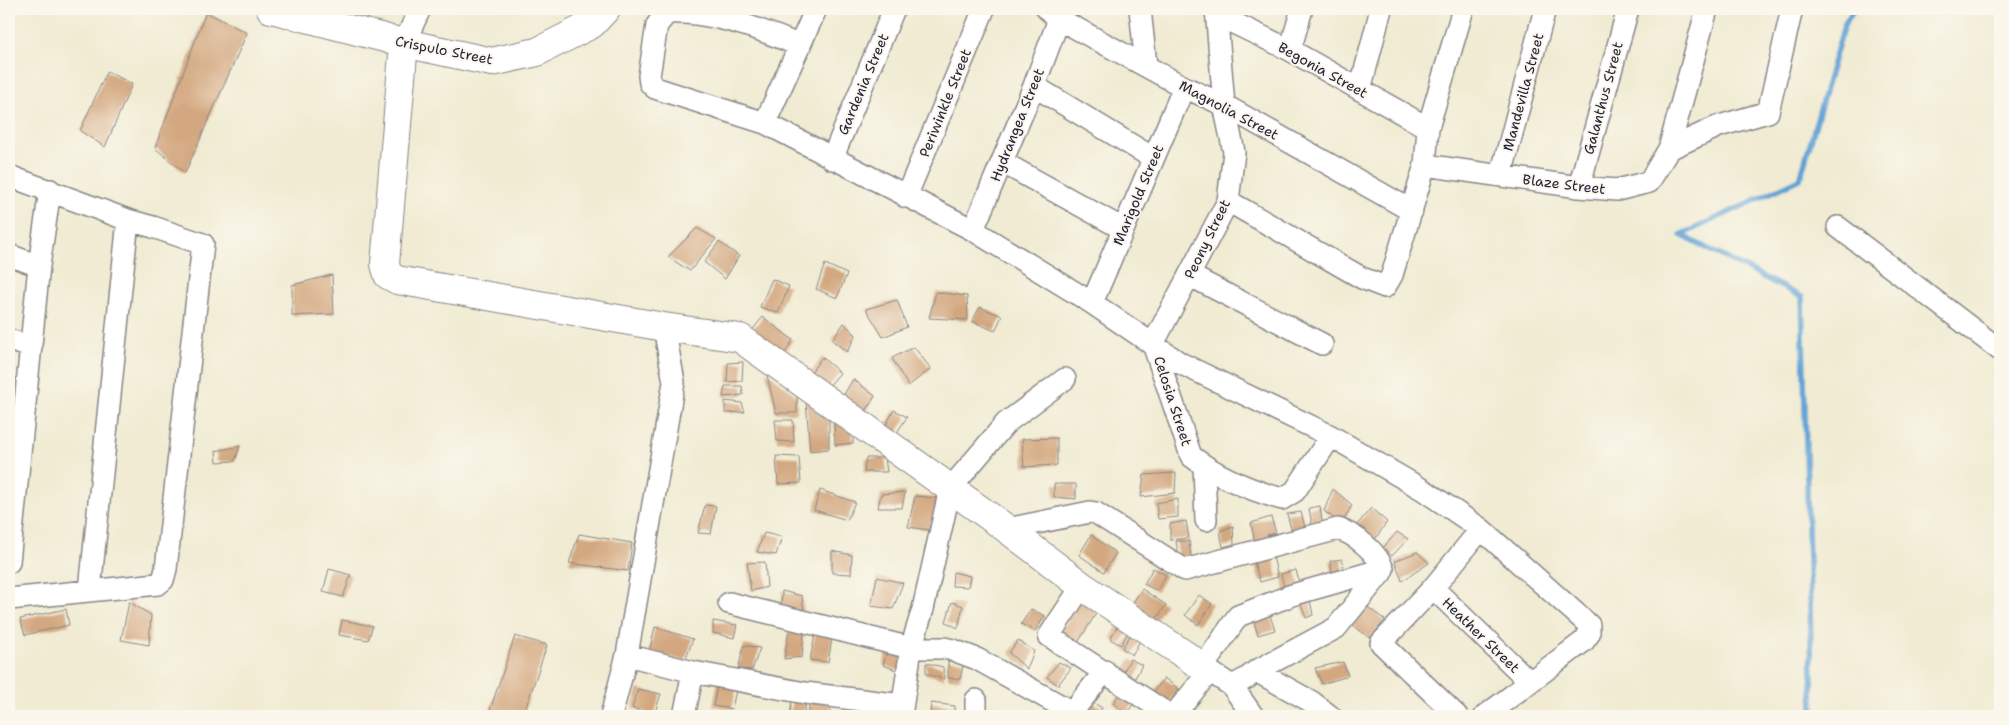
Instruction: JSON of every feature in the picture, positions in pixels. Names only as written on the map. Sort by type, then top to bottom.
[{"type":"street","name":"Crispulo Street","points":[[271,9],[404,43],[492,62],[537,52],[592,24],[606,9]]},
{"type":"street","points":[[420,9],[404,43],[385,264],[388,275],[397,280],[664,327],[740,338],[1007,529],[1082,586],[1232,686],[1253,716]]},
{"type":"street","points":[[766,123],[816,9]]},
{"type":"street","name":"Gardenia Street","points":[[832,158],[894,9]]},
{"type":"street","name":"Periwinkle Street","points":[[906,197],[984,9]]},
{"type":"street","points":[[1140,9],[1146,65]]},
{"type":"street","points":[[1290,50],[1302,9]]},
{"type":"street","points":[[1360,90],[1382,9]]},
{"type":"street","points":[[1228,201],[1362,278],[1386,286],[1392,274],[1425,165],[1428,128],[1463,9]]},
{"type":"street","name":"Mandevilla Street","points":[[1501,175],[1545,9]]},
{"type":"street","name":"Galanthus Street","points":[[1579,187],[1628,9]]},
{"type":"street","name":"Blaze Street","points":[[1425,165],[1579,187],[1617,190],[1649,182],[1669,149],[1707,9]]},
{"type":"street","points":[[1669,149],[1719,126],[1768,112],[1792,9]]},
{"type":"street","points":[[800,46],[762,30],[687,12],[667,13],[657,26],[649,76],[650,83],[655,88],[766,123],[973,230],[1092,303],[1180,363],[1332,436],[1425,491],[1481,529],[1589,625],[1589,634],[1584,641],[1485,716]]},
{"type":"street","name":"Magnolia Street","points":[[1055,12],[1184,87],[1224,105],[1412,211]]},
{"type":"street","name":"Hydrangea Street","points":[[973,230],[1034,86],[1055,12]]},
{"type":"street","name":"Begonia Street","points":[[1216,12],[1290,50],[1428,128]]},
{"type":"street","name":"Peony Street","points":[[1154,344],[1228,201],[1234,152],[1224,105],[1216,12]]},
{"type":"street","points":[[1034,86],[1153,158]]},
{"type":"street","name":"Marigold Street","points":[[1092,303],[1184,87]]},
{"type":"street","points":[[1002,162],[1123,229]]},
{"type":"street","points":[[9,176],[128,220],[202,244],[165,577],[158,584],[9,599]]},
{"type":"street","points":[[9,562],[15,450],[31,347],[39,266],[50,190]]},
{"type":"street","points":[[90,590],[128,220]]},
{"type":"street","points":[[1838,227],[2000,350]]},
{"type":"street","points":[[9,255],[39,266]]},
{"type":"street","points":[[1189,275],[1322,344]]},
{"type":"street","points":[[612,716],[627,655],[674,382],[664,327]]},
{"type":"street","points":[[9,340],[31,347]]},
{"type":"street","name":"Celosia Street","points":[[1154,344],[1191,456],[1204,466],[1261,493],[1282,499],[1295,490],[1332,436]]},
{"type":"street","points":[[627,655],[693,672],[902,711],[911,648],[923,609],[950,489],[1006,423],[1065,378]]},
{"type":"street","points":[[1204,466],[1206,520]]},
{"type":"street","points":[[1007,529],[1090,512],[1096,513],[1185,570],[1338,529],[1348,532],[1379,558],[1383,568]]},
{"type":"street","points":[[1457,716],[1381,644],[1433,588],[1481,529]]},
{"type":"street","points":[[1082,586],[1049,636],[1172,716],[1206,669],[1238,616],[1292,595],[1383,568]]},
{"type":"street","points":[[1232,686],[1336,628],[1383,568]]},
{"type":"street","name":"Heather Street","points":[[1433,588],[1530,682]]},
{"type":"street","points":[[729,603],[911,648],[944,648],[977,659],[1072,712],[1105,671]]},
{"type":"street","points":[[1256,671],[1312,702],[1330,716]]},
{"type":"street","points":[[684,716],[693,672]]},
{"type":"building","points":[[206,12],[247,33],[185,173],[155,148]]},
{"type":"building","points":[[107,71],[132,84],[105,147],[80,131]]},
{"type":"building","points":[[697,228],[716,239],[690,271],[668,257]]},
{"type":"building","points":[[719,242],[739,256],[725,279],[704,262]]},
{"type":"building","points":[[825,264],[847,274],[837,298],[816,289]]},
{"type":"building","points":[[332,275],[334,314],[292,316],[292,285]]},
{"type":"building","points":[[772,279],[789,286],[778,313],[760,307]]},
{"type":"building","points":[[936,292],[967,296],[968,320],[929,318]]},
{"type":"building","points":[[897,300],[907,327],[883,337],[866,309]]},
{"type":"building","points":[[980,307],[1002,316],[995,331],[972,321]]},
{"type":"building","points":[[763,317],[793,340],[782,358],[748,335]]},
{"type":"building","points":[[844,323],[856,335],[847,352],[832,340]]},
{"type":"building","points":[[914,347],[931,369],[908,386],[892,358]]},
{"type":"building","points":[[822,357],[840,373],[828,387],[809,375]]},
{"type":"building","points":[[743,362],[742,381],[727,382],[728,363]]},
{"type":"building","points":[[766,371],[797,396],[797,413],[776,413]]},
{"type":"building","points":[[853,379],[875,396],[865,413],[842,398]]},
{"type":"building","points":[[725,386],[742,386],[743,395],[723,397]]},
{"type":"building","points":[[725,401],[742,403],[745,412],[725,413]]},
{"type":"building","points":[[806,401],[829,415],[829,449],[810,451]]},
{"type":"building","points":[[894,410],[907,417],[896,434],[885,427]]},
{"type":"building","points":[[775,420],[793,420],[794,442],[777,441]]},
{"type":"building","points":[[834,420],[853,431],[853,443],[835,445]]},
{"type":"building","points":[[1057,438],[1057,465],[1024,467],[1022,439]]},
{"type":"building","points":[[240,446],[235,461],[217,462],[216,451]]},
{"type":"building","points":[[776,456],[799,457],[801,483],[778,484]]},
{"type":"building","points":[[866,458],[885,458],[887,472],[864,472]]},
{"type":"building","points":[[1176,473],[1175,493],[1141,497],[1144,475]]},
{"type":"building","points":[[1054,484],[1076,484],[1076,499],[1054,497]]},
{"type":"building","points":[[1333,489],[1352,505],[1342,524],[1324,511]]},
{"type":"building","points":[[820,490],[855,502],[847,520],[814,510]]},
{"type":"building","points":[[905,492],[902,508],[878,508],[881,494]]},
{"type":"building","points":[[915,496],[938,498],[929,530],[908,527]]},
{"type":"building","points":[[1178,499],[1178,517],[1158,519],[1156,503]]},
{"type":"building","points":[[705,505],[716,506],[711,534],[698,533]]},
{"type":"building","points":[[1320,506],[1322,522],[1312,525],[1309,508]]},
{"type":"building","points":[[1371,508],[1387,522],[1374,541],[1357,525]]},
{"type":"building","points":[[1301,512],[1306,531],[1293,536],[1287,514]]},
{"type":"building","points":[[1271,517],[1276,533],[1267,535],[1268,543],[1255,543],[1251,523]]},
{"type":"building","points":[[1186,521],[1189,538],[1170,540],[1170,524]]},
{"type":"building","points":[[1233,526],[1234,544],[1223,547],[1220,531]]},
{"type":"building","points":[[1397,532],[1408,539],[1392,556],[1383,548]]},
{"type":"building","points":[[764,533],[782,537],[776,555],[757,552]]},
{"type":"building","points":[[579,534],[632,543],[628,571],[569,563]]},
{"type":"building","points":[[1091,535],[1116,553],[1104,572],[1079,555]]},
{"type":"building","points":[[1176,541],[1189,541],[1191,557],[1179,559]]},
{"type":"building","points":[[832,551],[852,555],[851,574],[832,573]]},
{"type":"building","points":[[1417,552],[1429,563],[1402,581],[1395,561]]},
{"type":"building","points":[[1273,557],[1278,577],[1260,582],[1254,562]]},
{"type":"building","points":[[1342,559],[1344,577],[1333,578],[1330,561]]},
{"type":"building","points":[[765,562],[767,587],[751,591],[747,563]]},
{"type":"building","points":[[1153,568],[1166,575],[1157,591],[1144,584]]},
{"type":"building","points":[[329,569],[351,575],[343,597],[323,592]]},
{"type":"building","points":[[1296,570],[1301,591],[1286,595],[1281,574]]},
{"type":"building","points":[[953,572],[970,576],[968,587],[952,586]]},
{"type":"building","points":[[877,577],[903,583],[893,609],[871,606]]},
{"type":"building","points":[[1142,589],[1166,605],[1155,621],[1132,604]]},
{"type":"building","points":[[782,591],[802,596],[804,612],[781,607]]},
{"type":"building","points":[[1199,595],[1212,604],[1198,625],[1185,615]]},
{"type":"building","points":[[1082,599],[1099,609],[1077,644],[1060,633]]},
{"type":"building","points":[[1310,600],[1313,615],[1306,618],[1300,602]]},
{"type":"building","points":[[129,602],[151,615],[149,645],[121,640]]},
{"type":"building","points":[[952,602],[963,606],[958,628],[946,622]]},
{"type":"building","points":[[1365,605],[1385,620],[1370,638],[1351,624]]},
{"type":"building","points":[[66,609],[69,625],[25,635],[20,619]]},
{"type":"building","points":[[1031,609],[1045,616],[1035,631],[1021,624]]},
{"type":"building","points":[[1268,610],[1275,630],[1258,635],[1252,616]]},
{"type":"building","points":[[342,620],[373,626],[368,640],[339,635]]},
{"type":"building","points":[[713,621],[737,625],[734,638],[713,633]]},
{"type":"building","points":[[1119,623],[1130,629],[1121,645],[1110,639]]},
{"type":"building","points":[[655,627],[693,639],[685,661],[649,652]]},
{"type":"building","points":[[789,629],[804,631],[802,657],[784,659]]},
{"type":"building","points":[[833,633],[828,662],[810,660],[815,635]]},
{"type":"building","points":[[1132,633],[1141,639],[1132,655],[1122,648]]},
{"type":"building","points":[[515,636],[547,645],[523,716],[488,716]]},
{"type":"building","points":[[1018,640],[1034,651],[1027,669],[1009,653]]},
{"type":"building","points":[[744,645],[760,648],[752,670],[738,669]]},
{"type":"building","points":[[887,651],[906,655],[899,671],[883,665]]},
{"type":"building","points":[[1130,659],[1142,665],[1133,682],[1122,675]]},
{"type":"building","points":[[948,660],[964,661],[960,679],[948,678]]},
{"type":"building","points":[[1059,662],[1071,668],[1058,685],[1047,677]]},
{"type":"building","points":[[1343,662],[1348,676],[1322,684],[1315,668]]},
{"type":"building","points":[[926,663],[943,667],[944,679],[926,674]]},
{"type":"building","points":[[1164,678],[1179,689],[1165,708],[1150,697]]},
{"type":"building","points":[[718,681],[737,685],[732,709],[713,706]]},
{"type":"building","points":[[638,689],[661,694],[654,715],[632,708]]},
{"type":"building","points":[[1123,690],[1136,700],[1126,714],[1113,703]]},
{"type":"building","points":[[792,699],[806,699],[804,715],[790,716]]},
{"type":"building","points":[[1087,699],[1102,708],[1097,716],[1079,716]]},
{"type":"building","points":[[810,700],[831,703],[830,716],[808,716]]},
{"type":"building","points":[[931,703],[955,706],[954,716],[930,716]]},
{"type":"waterway","points":[[1813,716],[1802,297],[1681,235],[1800,179],[1844,25],[1854,9]]}]
